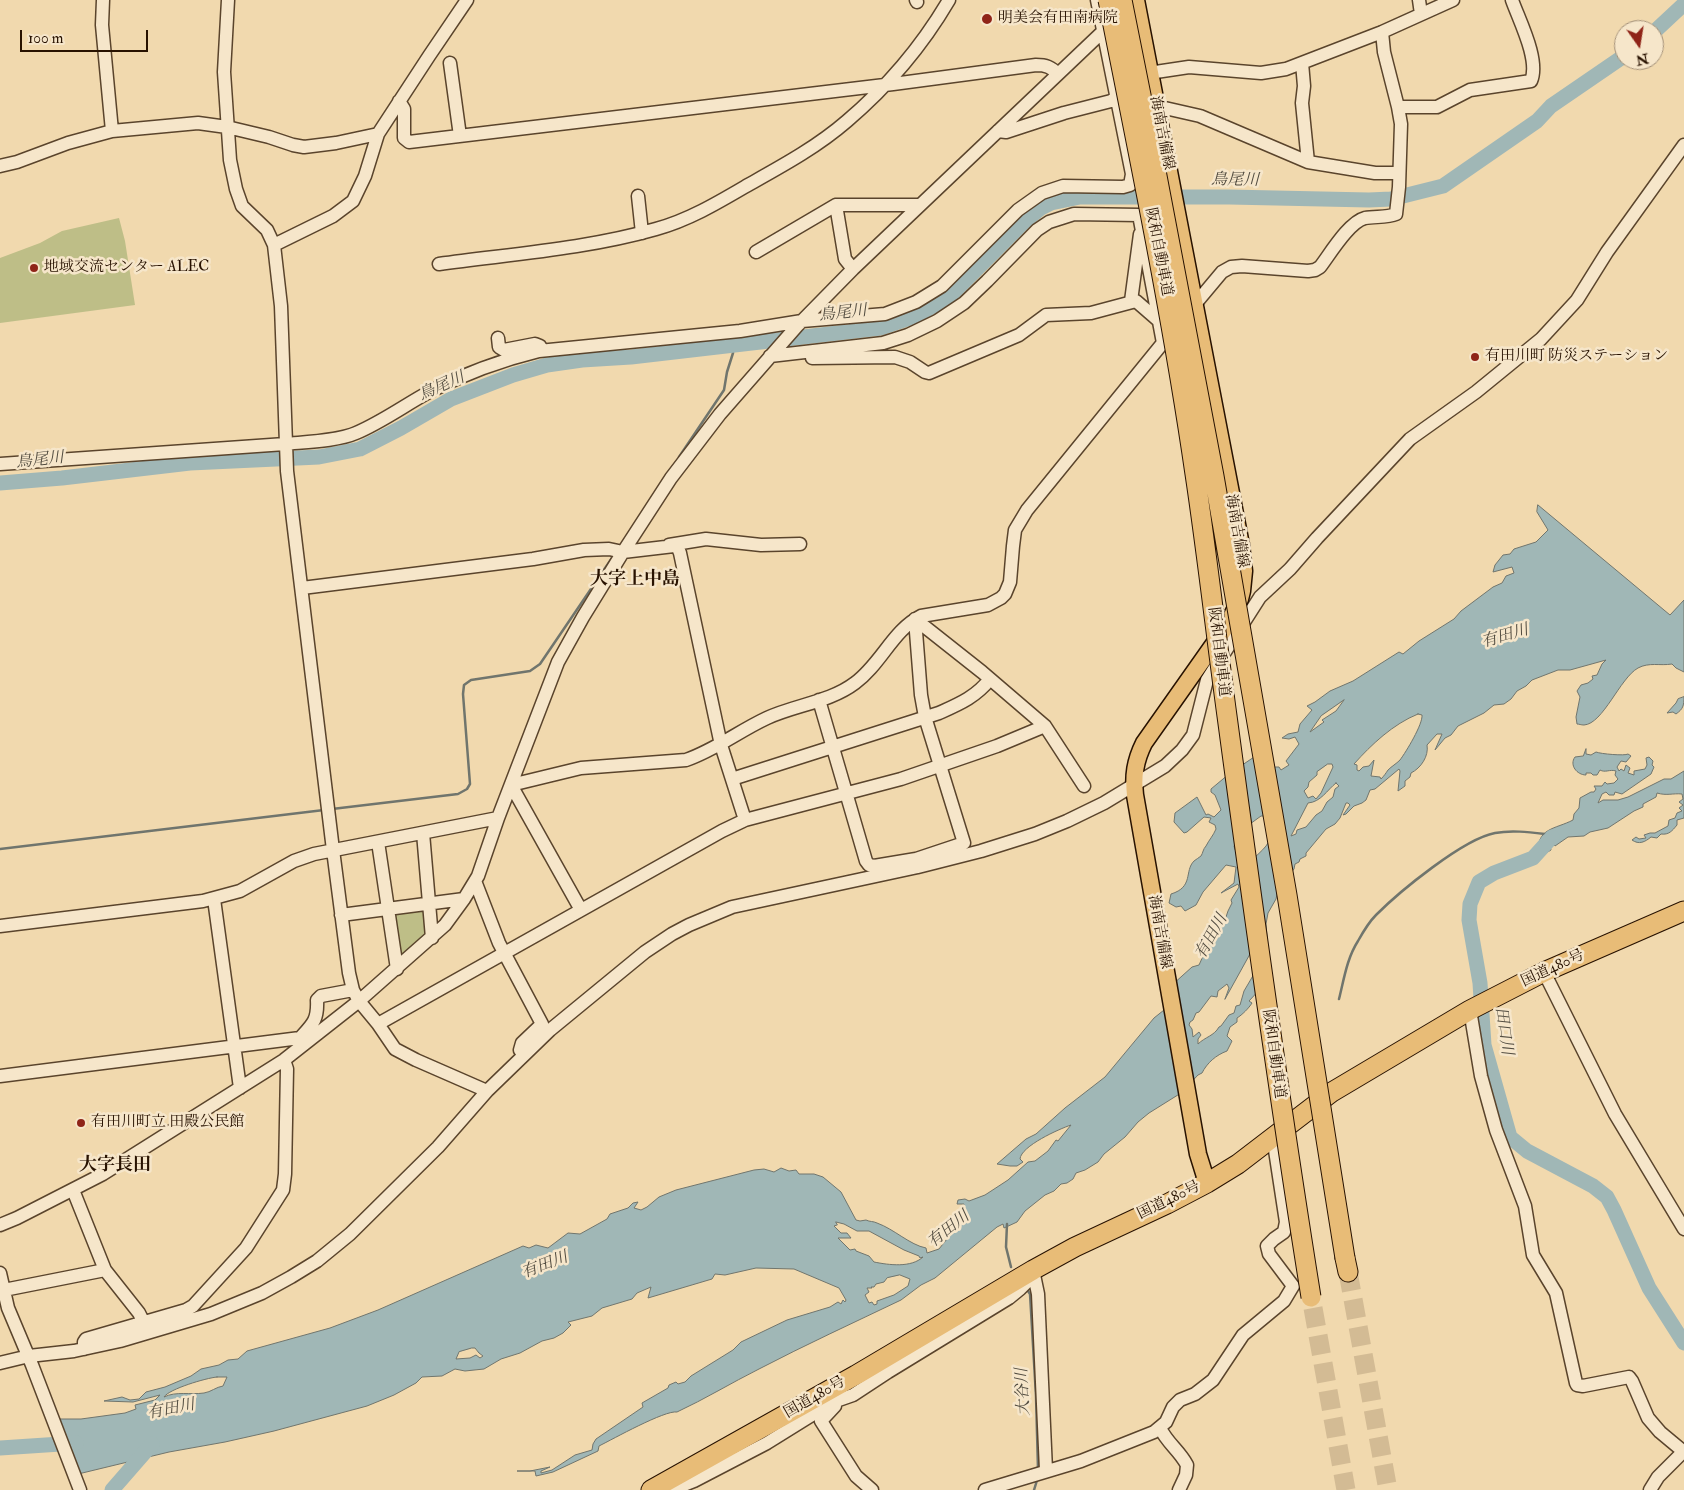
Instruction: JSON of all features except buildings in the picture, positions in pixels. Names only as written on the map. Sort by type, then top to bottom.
[{"type":"highway","name":"阪和自動車道","points":[[1108,0],[1151,216],[1188,428],[1277,1082],[1312,1302]]},
{"type":"highway","name":"阪和自動車道","points":[[1122,0],[1214,476],[1287,894],[1346,1265]]},
{"type":"highway","name":"国道480号","points":[[663,1488],[1075,1247],[1207,1183],[1238,1164],[1332,1092],[1478,1006],[1544,972],[1684,911]]},
{"type":"main road","name":"海南吉備線","points":[[1136,0],[1242,551],[1244,571],[1240,599],[1228,624],[1144,743],[1134,768],[1134,790],[1198,1154],[1207,1183]]},
{"type":"street","points":[[103,0],[102,25],[112,131]]},
{"type":"street","points":[[228,0],[224,72],[230,160],[242,206],[267,230],[274,246],[281,306],[287,471],[341,915],[353,990],[359,1001],[398,1052],[487,1091]]},
{"type":"street","points":[[274,246],[333,216],[353,201],[365,176],[378,134],[468,0]]},
{"type":"street","points":[[439,264],[590,243],[642,233],[692,216],[781,166],[846,122],[886,85],[918,46],[949,0]]},
{"type":"street","points":[[0,464],[146,453],[285,446],[354,434],[384,420],[429,392],[478,370],[519,356],[545,350],[740,331],[877,315],[892,312],[916,302],[942,286],[1018,210],[1042,193],[1064,186],[1124,187],[1130,185],[1132,174],[1097,0]]},
{"type":"street","points":[[0,1225],[103,1174],[284,1060],[303,1040],[359,1001],[445,925],[475,881],[558,662],[582,617],[671,478],[720,414],[799,324],[853,269],[1136,0]]},
{"type":"street","points":[[1419,0],[1421,14]]},
{"type":"street","points":[[998,131],[1006,132],[1064,113],[1099,105],[1151,80],[1188,67],[1261,74],[1302,63],[1382,32],[1453,0]]},
{"type":"street","points":[[1398,107],[1437,107],[1470,90],[1531,81],[1533,75],[1531,54],[1512,0]]},
{"type":"street","points":[[511,785],[581,768],[686,760],[702,755],[768,718],[849,688],[861,679],[904,627],[915,619],[922,616],[988,605],[1005,594],[1010,582],[1013,537],[1027,510],[1222,272],[1242,266],[1308,272],[1315,270],[1320,267],[1355,223],[1365,218],[1394,216],[1397,212],[1401,124],[1384,52],[1382,32]]},
{"type":"street","points":[[450,63],[460,136]]},
{"type":"street","points":[[1302,63],[1304,86],[1302,103],[1308,162]]},
{"type":"street","points":[[399,101],[404,109],[404,134],[406,142],[886,85],[1036,65],[1052,68],[1058,74]]},
{"type":"street","points":[[1156,106],[1200,116],[1308,162],[1375,173],[1400,173]]},
{"type":"street","points":[[0,166],[17,162],[68,143],[112,131],[198,123],[227,127],[269,137],[293,146],[304,147],[336,143],[378,134]]},
{"type":"street","points":[[0,1362],[30,1361],[120,1341],[211,1314],[262,1294],[298,1273],[350,1234],[438,1147],[487,1091],[550,1030],[658,943],[688,925],[719,912],[750,903],[917,863],[981,851],[1035,834],[1134,790],[1165,766],[1194,736],[1207,680],[1260,597],[1290,569],[1322,532],[1410,439],[1476,392],[1541,339],[1577,300],[1607,252],[1684,145]]},
{"type":"street","points":[[638,196],[642,233]]},
{"type":"street","points":[[756,252],[836,205],[920,205]]},
{"type":"street","points":[[836,205],[845,259],[853,269]]},
{"type":"street","points":[[770,355],[883,343],[916,332],[941,319],[958,307],[987,282],[1036,230],[1058,218],[1074,214],[1136,214],[1141,218],[1163,343]]},
{"type":"street","points":[[1131,301],[1140,229],[1142,226]]},
{"type":"street","points":[[770,355],[895,357],[910,362],[929,373],[1019,335],[1046,315],[1091,313],[1136,301],[1159,320]]},
{"type":"street","points":[[498,338],[499,347],[504,350],[535,344],[545,350]]},
{"type":"street","points":[[302,588],[533,559],[584,550],[609,549],[623,552],[706,539],[768,545],[800,544]]},
{"type":"street","points":[[669,545],[678,548],[680,553],[721,745],[745,820]]},
{"type":"street","points":[[915,619],[1045,726],[1084,786]]},
{"type":"street","points":[[819,700],[864,855],[869,865],[917,863],[964,843],[925,717],[915,619]]},
{"type":"street","points":[[732,779],[925,717],[962,703],[976,694],[990,679]]},
{"type":"street","points":[[378,1024],[722,831],[745,820],[901,779],[1031,733],[1045,726]]},
{"type":"street","points":[[511,785],[581,910]]},
{"type":"street","points":[[0,926],[214,899],[240,891],[301,858],[498,818]]},
{"type":"street","points":[[423,833],[432,938]]},
{"type":"street","points":[[378,842],[397,968]]},
{"type":"street","points":[[475,881],[504,953],[542,1024],[522,1043],[520,1050],[524,1055]]},
{"type":"street","points":[[214,899],[240,1088]]},
{"type":"street","points":[[341,915],[464,899]]},
{"type":"street","points":[[1544,972],[1615,1114],[1684,1229]]},
{"type":"street","points":[[303,1040],[316,1018],[317,1000],[321,996],[353,990]]},
{"type":"street","points":[[1478,1006],[1481,1076],[1496,1130],[1525,1206],[1533,1255],[1556,1293],[1576,1383],[1582,1386],[1629,1377],[1648,1418],[1660,1432],[1684,1452],[1658,1477],[1650,1490]]},
{"type":"street","points":[[0,1076],[303,1040]]},
{"type":"street","points":[[84,1349],[86,1339],[186,1310],[192,1306],[246,1248],[283,1190],[287,1069],[284,1060]]},
{"type":"street","points":[[985,1490],[1046,1470],[1082,1461],[1160,1428],[1166,1422],[1173,1407],[1180,1400],[1195,1394],[1213,1380],[1243,1335],[1284,1302],[1293,1286],[1269,1254],[1267,1246],[1274,1238],[1284,1232],[1286,1222],[1273,1137]]},
{"type":"street","points":[[73,1190],[105,1270],[139,1313],[144,1323]]},
{"type":"street","points":[[9,1289],[105,1270]]},
{"type":"street","points":[[1033,1272],[1038,1294],[1046,1470]]},
{"type":"street","points":[[663,1488],[694,1481],[767,1443],[828,1405],[853,1395],[1008,1298],[1020,1289],[1033,1272]]},
{"type":"street","points":[[0,1273],[8,1308],[80,1490]]},
{"type":"street","points":[[856,1374],[856,1383],[821,1421],[856,1476],[872,1490]]},
{"type":"street","points":[[1160,1428],[1165,1439],[1178,1451],[1188,1465],[1186,1476],[1179,1490]]},
{"type":"green space","points":[[119,218],[125,241],[135,305],[0,323],[0,258],[40,243],[62,231]]},
{"type":"green space","points":[[427,906],[429,936],[398,963],[390,911]]},
{"type":"water","points":[[1538,505],[1670,615],[1684,600],[1684,672],[1672,664],[1650,665],[1638,668],[1631,673],[1598,717],[1591,723],[1584,725],[1577,724],[1576,717],[1580,697],[1577,691],[1581,685],[1593,679],[1592,676],[1597,675],[1606,660],[1570,670],[1558,670],[1532,680],[1504,704],[1494,705],[1484,713],[1458,726],[1435,750],[1442,734],[1437,734],[1427,745],[1424,761],[1411,773],[1410,777],[1405,781],[1405,786],[1398,791],[1399,769],[1375,789],[1370,790],[1366,800],[1354,806],[1343,815],[1350,805],[1346,803],[1340,818],[1335,824],[1326,829],[1306,853],[1306,856],[1295,864],[1294,869],[1278,889],[1276,899],[1268,913],[1266,924],[1267,937],[1262,987],[1249,1001],[1252,1003],[1237,1018],[1237,1022],[1230,1027],[1227,1036],[1232,1041],[1227,1051],[1212,1060],[1202,1073],[1181,1093],[1138,1122],[1098,1162],[1076,1173],[1073,1179],[1061,1184],[1054,1191],[1045,1195],[1025,1211],[1017,1222],[1004,1228],[1003,1224],[997,1227],[935,1278],[921,1285],[901,1300],[794,1351],[698,1402],[677,1412],[662,1415],[651,1420],[599,1446],[598,1451],[553,1472],[536,1476],[535,1471],[530,1471],[550,1467],[541,1471],[541,1473],[552,1470],[575,1455],[592,1450],[596,1439],[643,1407],[642,1403],[668,1388],[669,1385],[676,1382],[678,1384],[685,1382],[691,1376],[733,1350],[741,1342],[787,1320],[830,1307],[838,1302],[841,1304],[843,1300],[845,1302],[846,1300],[839,1288],[794,1269],[756,1268],[725,1275],[715,1274],[712,1279],[648,1298],[651,1287],[637,1293],[632,1299],[602,1308],[592,1316],[568,1322],[571,1325],[563,1333],[542,1341],[520,1353],[501,1359],[484,1369],[465,1371],[455,1369],[442,1376],[422,1377],[416,1383],[394,1395],[367,1406],[274,1431],[169,1452],[74,1475],[59,1419],[81,1419],[125,1413],[136,1409],[135,1405],[155,1400],[160,1395],[133,1402],[104,1401],[122,1397],[130,1400],[139,1399],[146,1392],[165,1387],[191,1376],[201,1369],[219,1365],[228,1360],[238,1359],[247,1351],[330,1328],[378,1310],[523,1246],[529,1248],[536,1245],[548,1248],[568,1233],[580,1234],[607,1219],[610,1214],[628,1208],[633,1203],[638,1202],[634,1208],[641,1210],[659,1197],[676,1190],[754,1170],[764,1169],[774,1172],[781,1168],[789,1171],[796,1170],[799,1174],[814,1174],[823,1177],[841,1192],[856,1220],[876,1222],[914,1244],[926,1248],[927,1253],[939,1249],[947,1239],[944,1226],[952,1216],[963,1209],[964,1204],[957,1204],[958,1200],[965,1199],[969,1201],[985,1195],[1008,1180],[1028,1162],[1035,1161],[1048,1151],[1056,1140],[1058,1141],[1071,1125],[1033,1144],[1022,1154],[1020,1159],[1023,1162],[1017,1166],[997,1164],[1105,1077],[1154,1018],[1164,1010],[1168,1004],[1172,985],[1192,967],[1199,965],[1209,943],[1217,933],[1220,923],[1224,923],[1232,903],[1231,900],[1239,887],[1238,884],[1221,893],[1234,883],[1236,867],[1226,865],[1203,892],[1196,905],[1185,911],[1181,906],[1176,907],[1169,903],[1171,894],[1178,891],[1186,883],[1191,865],[1201,856],[1216,829],[1215,825],[1209,822],[1211,818],[1204,817],[1184,833],[1174,822],[1175,813],[1197,797],[1206,815],[1214,817],[1221,810],[1211,789],[1257,755],[1272,767],[1279,767],[1281,770],[1289,765],[1286,761],[1299,744],[1295,737],[1289,739],[1282,738],[1288,734],[1298,732],[1300,724],[1312,710],[1307,706],[1330,691],[1353,681],[1399,652],[1403,654],[1419,641],[1454,619],[1461,611],[1493,587],[1502,583],[1506,576],[1514,573],[1512,567],[1493,572],[1495,565],[1503,555],[1510,554],[1514,549],[1536,542],[1548,530],[1537,512]],"holes":[[[1344,700],[1336,711],[1322,720],[1324,722],[1310,732],[1321,716]],[[1418,714],[1422,715],[1417,731],[1400,760],[1381,779],[1380,777],[1371,776],[1374,760],[1369,766],[1363,767],[1359,771],[1357,770],[1357,765],[1354,764],[1375,742],[1400,723]],[[1328,764],[1332,764],[1333,767],[1321,793],[1316,799],[1313,796],[1308,798],[1304,791],[1308,787],[1309,782],[1317,775],[1317,772]],[[1336,783],[1339,786],[1335,789],[1333,797],[1327,802],[1322,811],[1306,827],[1297,830],[1296,834],[1291,836],[1308,803],[1320,798]],[[1280,801],[1278,817],[1271,837],[1266,846],[1252,860],[1240,856],[1234,846],[1250,824],[1261,816],[1266,816]],[[1253,949],[1254,974],[1244,991],[1240,1005],[1236,1006],[1234,1013],[1229,1015],[1215,1032],[1198,1044],[1198,1039],[1201,1035],[1199,1032],[1193,1037],[1192,1029],[1189,1025],[1190,1022],[1211,996],[1217,997],[1218,991],[1227,984],[1229,988],[1225,999]],[[836,1222],[857,1231],[869,1231],[920,1258],[923,1257],[906,1264],[893,1265],[874,1262],[869,1256],[855,1249],[850,1250],[838,1238],[851,1238],[847,1233],[841,1233],[834,1226],[837,1225]],[[900,1275],[910,1279],[908,1286],[894,1295],[877,1301],[877,1304],[874,1305],[872,1302],[869,1303],[865,1295],[869,1292],[867,1288],[872,1288],[876,1284],[884,1282],[887,1278]],[[472,1348],[475,1348],[483,1356],[480,1358],[476,1355],[470,1358],[456,1359],[459,1352]],[[217,1377],[227,1377],[223,1386],[207,1392],[199,1394],[173,1394],[164,1397],[180,1387]]]},
{"type":"water","points":[[1684,697],[1680,711],[1676,714],[1673,712],[1667,713],[1678,699]]},
{"type":"water","points":[[1586,749],[1586,754],[1591,755],[1596,752],[1628,754],[1631,756],[1626,762],[1621,761],[1617,767],[1619,771],[1621,769],[1624,771],[1626,765],[1630,768],[1628,773],[1634,775],[1634,771],[1645,769],[1647,765],[1646,758],[1649,757],[1653,761],[1652,765],[1654,767],[1651,774],[1622,794],[1615,792],[1614,795],[1609,795],[1606,792],[1602,794],[1598,803],[1603,800],[1618,800],[1628,797],[1664,779],[1671,779],[1684,771],[1684,818],[1677,820],[1677,825],[1670,832],[1661,834],[1657,838],[1651,837],[1640,843],[1632,840],[1636,837],[1639,839],[1646,838],[1644,835],[1655,833],[1668,826],[1669,820],[1675,818],[1677,813],[1682,811],[1679,808],[1683,805],[1679,802],[1683,799],[1682,794],[1657,793],[1656,797],[1643,804],[1643,807],[1608,828],[1590,832],[1584,836],[1568,837],[1555,846],[1553,843],[1550,845],[1551,850],[1541,856],[1539,854],[1540,839],[1548,831],[1573,820],[1574,814],[1579,808],[1580,798],[1594,792],[1596,789],[1594,786],[1602,786],[1605,782],[1607,784],[1614,783],[1618,779],[1615,775],[1616,771],[1600,770],[1597,775],[1586,773],[1586,775],[1583,775],[1577,771],[1573,766],[1573,760],[1575,757],[1583,756]]},
{"type":"waterway","name":"鳥尾川","points":[[1664,23],[1684,4]]},
{"type":"waterway","name":"鳥尾川","points":[[0,483],[62,478],[190,463],[319,457],[360,449],[451,399],[513,375],[547,365],[881,328],[916,316],[949,297],[1024,222],[1041,208],[1051,203],[1080,197],[1229,197],[1369,200],[1391,199],[1443,186],[1537,121],[1551,106],[1614,63]]},
{"type":"waterway","points":[[679,457],[724,390],[733,353],[733,344]]},
{"type":"waterway","points":[[332,809],[458,794],[467,789],[470,784],[463,694],[464,685],[471,680],[530,671],[540,664],[614,555]]},
{"type":"waterway","points":[[0,849],[324,810]]},
{"type":"waterway","points":[[1339,999],[1348,962],[1354,948],[1376,915],[1400,893],[1449,856],[1482,837],[1507,832],[1545,834]]},
{"type":"waterway","name":"田口川","points":[[1552,837],[1533,858],[1494,873],[1479,882],[1470,904],[1469,920],[1480,983],[1484,1045],[1510,1137],[1527,1151],[1593,1186],[1607,1197],[1649,1288],[1684,1343]]},
{"type":"waterway","name":"大谷川","points":[[1007,1224],[1006,1247],[1011,1267]]},
{"type":"waterway","name":"大谷川","points":[[1028,1291],[1030,1294],[1036,1396],[1038,1469]]},
{"type":"waterway","name":"有田川","points":[[0,1448],[76,1443]]},
{"type":"waterway","points":[[112,1490],[152,1444]]},
{"type":"waterway","name":"大谷川","points":[[1034,1490],[1038,1477]]},
{"type":"tunnel","points":[[1348,1272],[1388,1490]]},
{"type":"tunnel","points":[[1313,1308],[1346,1490]]},
{"type":"place","name":"明美会有田南病院","points":[[987,19]]},
{"type":"place","name":"地域交流センター ALEC","points":[[34,268]]},
{"type":"place","name":"有田川町 防災ステーション","points":[[1475,357]]},
{"type":"place","name":"有田川町立 田殿公民館","points":[[81,1123]]},
{"type":"district","name":"大字上中島","points":[[635,580]]},
{"type":"district","name":"大字長田","points":[[115,1166]]}]
